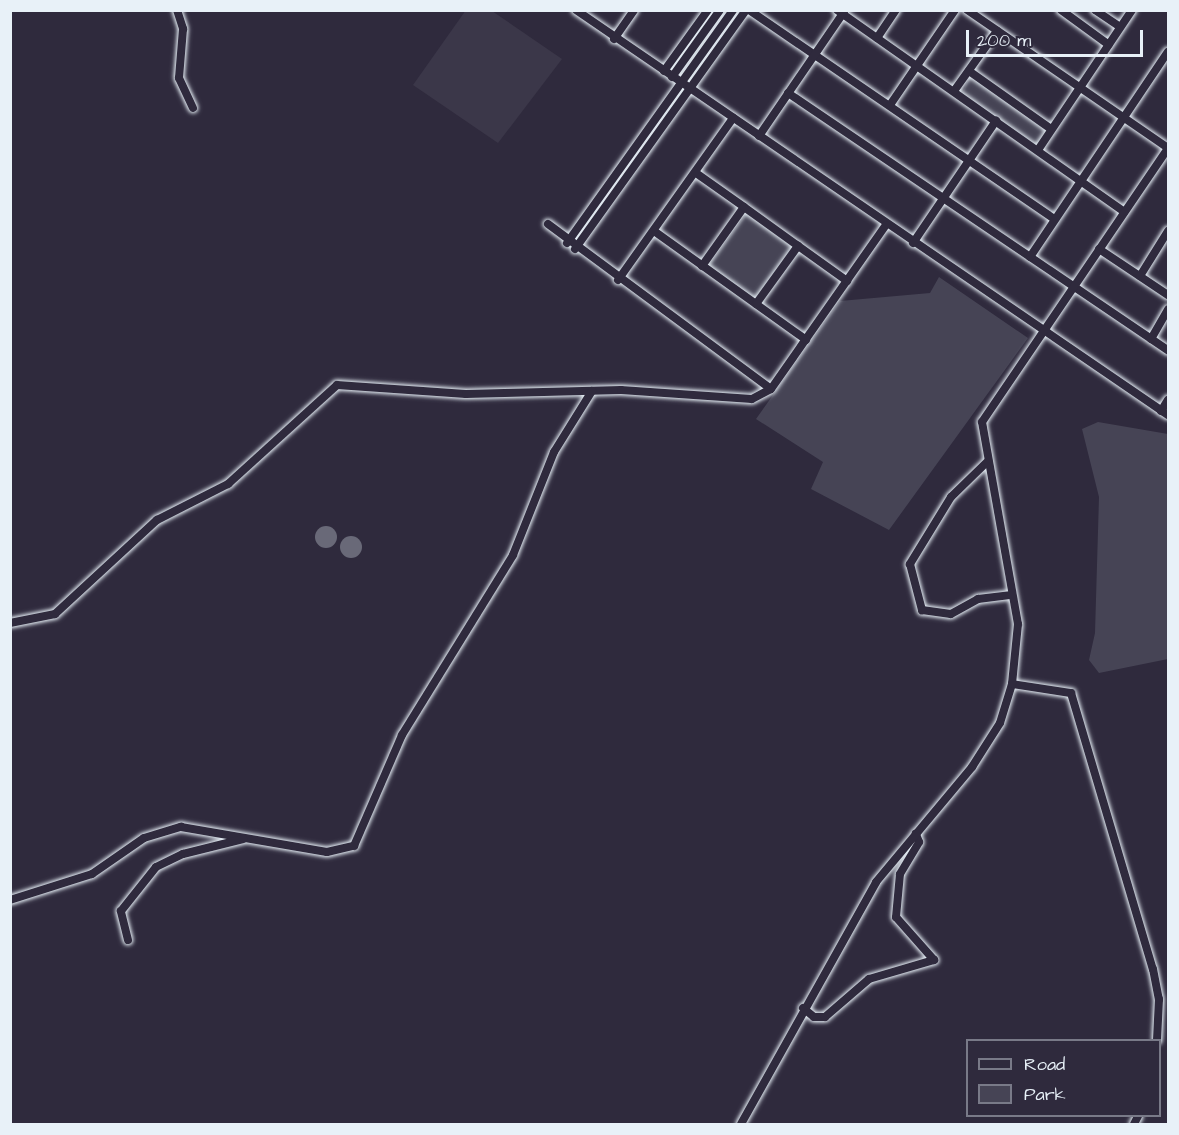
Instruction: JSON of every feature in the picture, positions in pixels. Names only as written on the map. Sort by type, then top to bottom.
[{"type":"street","points":[[177,10],[183,29],[179,78],[193,108]]},
{"type":"street","points":[[576,10],[614,39],[733,118],[1043,333],[1165,413],[1168,400]]},
{"type":"street","points":[[614,39],[634,10]]},
{"type":"street","points":[[664,72],[708,10]]},
{"type":"street","points":[[672,77],[720,10]]},
{"type":"street","points":[[567,243],[733,10]]},
{"type":"street","points":[[575,249],[747,10],[890,105],[1054,219]]},
{"type":"street","points":[[876,38],[896,10]]},
{"type":"street","points":[[890,105],[955,10]]},
{"type":"street","points":[[741,1125],[803,1008],[876,882],[987,747],[1012,684],[1018,624],[982,434],[986,412],[1043,333],[1168,148],[966,10]]},
{"type":"street","points":[[1062,10],[1109,45]]},
{"type":"street","points":[[1095,10],[1120,27]]},
{"type":"street","points":[[1038,150],[1132,10]]},
{"type":"street","points":[[759,136],[841,12],[1124,212]]},
{"type":"street","points":[[954,91],[997,31]]},
{"type":"street","points":[[1030,257],[1168,52]]},
{"type":"street","points":[[969,70],[1051,129]]},
{"type":"street","points":[[788,93],[1168,350]]},
{"type":"street","points":[[618,280],[733,118]]},
{"type":"street","points":[[913,243],[996,121]]},
{"type":"street","points":[[696,172],[847,281]]},
{"type":"street","points":[[702,266],[744,207]]},
{"type":"street","points":[[548,224],[575,249],[771,389]]},
{"type":"street","points":[[10,623],[55,614],[157,520],[220,490],[277,445],[334,386],[466,394],[592,391],[752,399],[771,389],[886,225]]},
{"type":"street","points":[[654,231],[806,340]]},
{"type":"street","points":[[1140,276],[1168,231]]},
{"type":"street","points":[[756,304],[798,246]]},
{"type":"street","points":[[1098,249],[1168,295]]},
{"type":"street","points":[[1151,339],[1168,310]]},
{"type":"street","points":[[10,900],[92,874],[144,838],[170,829],[196,828],[327,852],[357,844],[402,735],[513,555],[554,452],[592,391]]},
{"type":"street","points":[[987,462],[951,497],[910,564],[922,610],[951,614],[978,599],[1012,595]]},
{"type":"street","points":[[1012,684],[1071,693],[1155,980],[1157,1039]]},
{"type":"street","points":[[803,1008],[814,1017],[825,1017],[876,976],[934,960],[896,917],[900,874],[919,842],[916,834]]},
{"type":"street","points":[[128,940],[121,912],[156,867],[183,854],[245,838]]},
{"type":"shaded area","points":[[466,10],[492,11],[562,59],[498,143],[413,85]]},
{"type":"green space","points":[[969,78],[974,78],[1048,132],[1037,144],[1032,142],[962,94]]},
{"type":"green space","points":[[747,213],[794,247],[756,300],[709,266]]},
{"type":"green space","points":[[939,277],[1028,338],[889,530],[811,489],[823,462],[756,419],[840,301],[930,293]]},
{"type":"green space","points":[[1098,422],[1168,434],[1168,659],[1099,673],[1089,660],[1095,633],[1099,497],[1082,429]]},
{"type":"water","points":[[326,526],[334,529],[337,537],[334,545],[326,548],[318,545],[315,537],[318,529]]},
{"type":"water","points":[[351,536],[359,539],[362,547],[359,555],[351,558],[343,555],[340,547],[343,539]]}]
